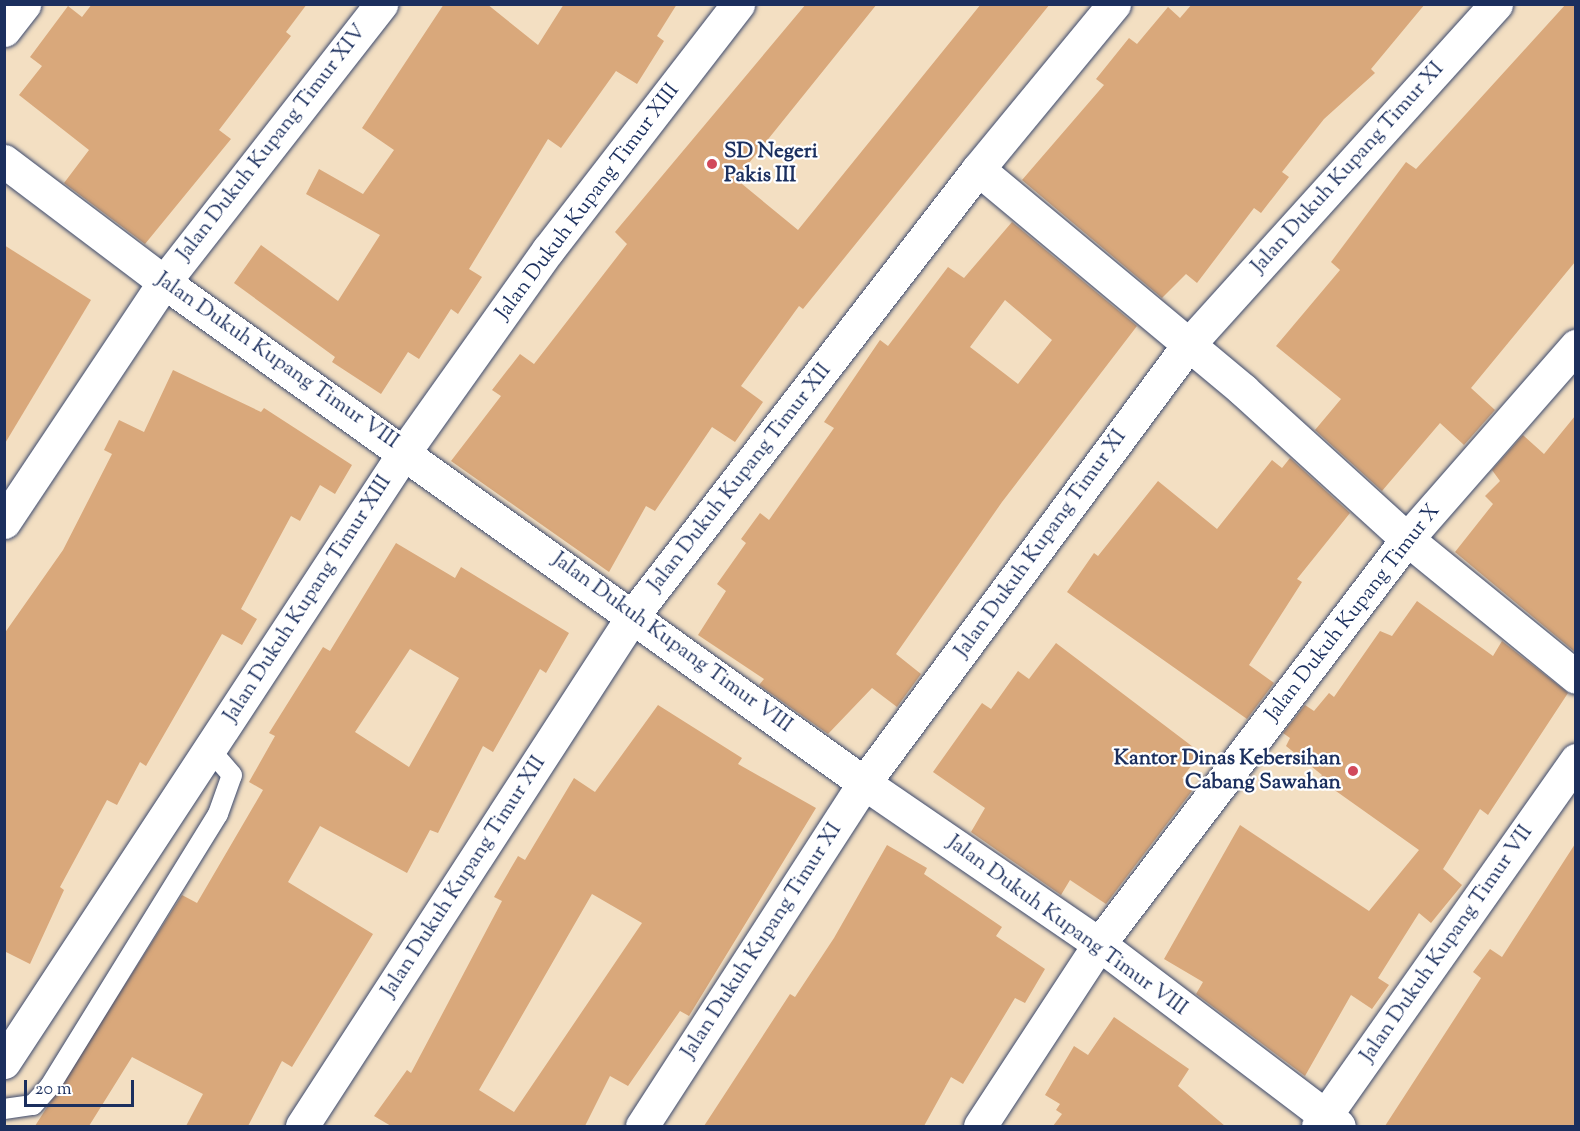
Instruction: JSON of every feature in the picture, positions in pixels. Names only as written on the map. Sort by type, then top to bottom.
[{"type":"street","points":[[4,30],[24,4]]},
{"type":"street","name":"Jalan Dukuh Kupang Timur XIV","points":[[4,522],[164,282],[381,4]]},
{"type":"street","name":"Jalan Dukuh Kupang Timur XIII","points":[[4,1062],[405,451],[548,250],[738,4]]},
{"type":"street","name":"Jalan Dukuh Kupang Timur XII","points":[[302,1126],[634,614],[978,169],[1113,4]]},
{"type":"street","name":"Jalan Dukuh Kupang Timur XI","points":[[642,1126],[864,783],[1189,344],[1496,4]]},
{"type":"street","name":"Jalan Dukuh Kupang Timur VIII","points":[[4,161],[164,282],[634,614],[864,783],[1099,944],[1327,1123]]},
{"type":"street","points":[[978,169],[1189,344],[1407,539],[1575,677]]},
{"type":"street","name":"Jalan Dukuh Kupang Timur X","points":[[980,1126],[1099,944],[1407,539],[1575,346]]},
{"type":"street","name":"Jalan Dukuh Kupang Timur VII","points":[[1327,1123],[1575,760]]},
{"type":"lane","points":[[4,1109],[33,1105],[50,1086],[218,814],[232,775],[210,750]]},
{"type":"building","points":[[92,4],[307,4],[286,32],[291,36],[219,130],[231,139],[145,244],[64,183],[89,150],[19,95],[42,66],[30,57],[68,6],[82,17]]},
{"type":"building","points":[[444,4],[487,4],[538,45],[564,4],[677,4],[657,36],[664,41],[637,84],[616,71],[561,148],[548,139],[469,269],[482,277],[458,314],[451,309],[419,359],[408,352],[381,394],[332,362],[335,357],[234,283],[261,245],[338,301],[380,235],[306,194],[319,169],[363,194],[394,150],[362,128]]},
{"type":"building","points":[[806,4],[877,4],[736,179],[798,230],[981,4],[1050,4],[803,309],[799,306],[741,386],[763,402],[735,442],[712,427],[655,511],[646,506],[609,572],[451,461],[501,396],[492,390],[520,354],[534,364],[627,244],[615,232]]},
{"type":"building","points":[[1192,4],[1425,4],[1371,69],[1375,73],[1324,119],[1282,172],[1289,177],[1261,213],[1254,208],[1197,283],[1186,274],[1162,298],[1022,180],[1104,85],[1096,79],[1129,38],[1137,44],[1168,7],[1180,18]]},
{"type":"building","points":[[1566,4],[1575,4],[1575,262],[1471,388],[1495,410],[1464,445],[1440,423],[1382,491],[1315,430],[1341,399],[1276,346],[1340,270],[1331,262],[1406,162],[1416,169]]},
{"type":"building","points":[[1012,222],[1137,326],[1002,502],[896,654],[921,674],[897,707],[872,688],[828,734],[759,685],[764,679],[698,635],[726,591],[717,584],[746,543],[741,539],[760,513],[769,520],[834,428],[824,422],[880,340],[888,346],[948,267],[964,278]],"holes":[[[1005,300],[1052,340],[1018,384],[970,347]]]},
{"type":"building","points":[[4,245],[91,300],[4,445]]},
{"type":"building","points":[[173,370],[261,412],[264,408],[352,465],[335,494],[320,485],[300,521],[291,516],[241,609],[257,619],[242,645],[222,634],[146,766],[140,762],[117,805],[107,800],[60,887],[64,890],[30,964],[4,951],[4,634],[63,550],[112,454],[104,450],[119,420],[144,432]]},
{"type":"building","points":[[1575,416],[1575,652],[1455,552],[1493,504],[1485,496],[1500,481],[1492,470],[1523,435],[1544,454]]},
{"type":"building","points":[[1290,458],[1350,513],[1297,579],[1302,582],[1249,665],[1274,683],[1247,719],[1067,592],[1094,553],[1098,556],[1158,481],[1217,529],[1272,460],[1282,468]]},
{"type":"building","points":[[396,543],[455,578],[461,567],[569,633],[546,673],[540,669],[493,752],[483,746],[438,833],[430,830],[407,873],[320,826],[288,882],[373,934],[292,1067],[282,1061],[248,1126],[186,1126],[203,1094],[132,1057],[89,1126],[35,1126],[182,895],[197,903],[263,790],[249,782],[275,736],[269,733],[323,647],[330,651]],"holes":[[[410,649],[459,678],[409,767],[355,732]]]},
{"type":"building","points":[[1417,601],[1493,656],[1502,641],[1568,693],[1488,815],[1480,809],[1443,869],[1462,885],[1431,923],[1419,913],[1378,978],[1389,985],[1372,1009],[1351,995],[1305,1076],[1196,994],[1203,982],[1164,959],[1240,825],[1369,911],[1419,850],[1319,779],[1322,775],[1286,746],[1290,738],[1283,733],[1305,705],[1314,711],[1329,693],[1334,697],[1380,631],[1392,636]]},
{"type":"building","points":[[1056,643],[1201,753],[1182,778],[1195,787],[1106,904],[1070,880],[1061,895],[971,832],[985,808],[933,772],[982,703],[991,709],[1018,671],[1029,679]]},
{"type":"building","points":[[658,705],[742,758],[738,764],[816,808],[689,1016],[680,1011],[628,1086],[610,1076],[585,1126],[391,1126],[374,1116],[407,1070],[411,1073],[502,901],[494,897],[518,856],[525,860],[574,778],[595,792]],"holes":[[[592,894],[642,923],[514,1112],[479,1090]]]},
{"type":"building","points":[[1575,844],[1575,1126],[1385,1126],[1481,978],[1473,972],[1490,949],[1502,957]]},
{"type":"building","points":[[887,845],[927,868],[924,874],[1002,927],[996,936],[1045,969],[1025,1003],[1015,998],[963,1084],[951,1077],[924,1126],[704,1126],[790,994],[795,997],[834,938]]},
{"type":"building","points":[[1114,1017],[1189,1069],[1178,1086],[1225,1126],[1053,1126],[1062,1114],[1056,1110],[1060,1104],[1045,1095],[1074,1046],[1088,1055]]},
{"type":"place","name":"SD Negeri Pakis III","points":[[712,164]]},
{"type":"place","name":"Kantor Dinas Kebersihan Cabang Sawahan","points":[[1353,771]]}]
